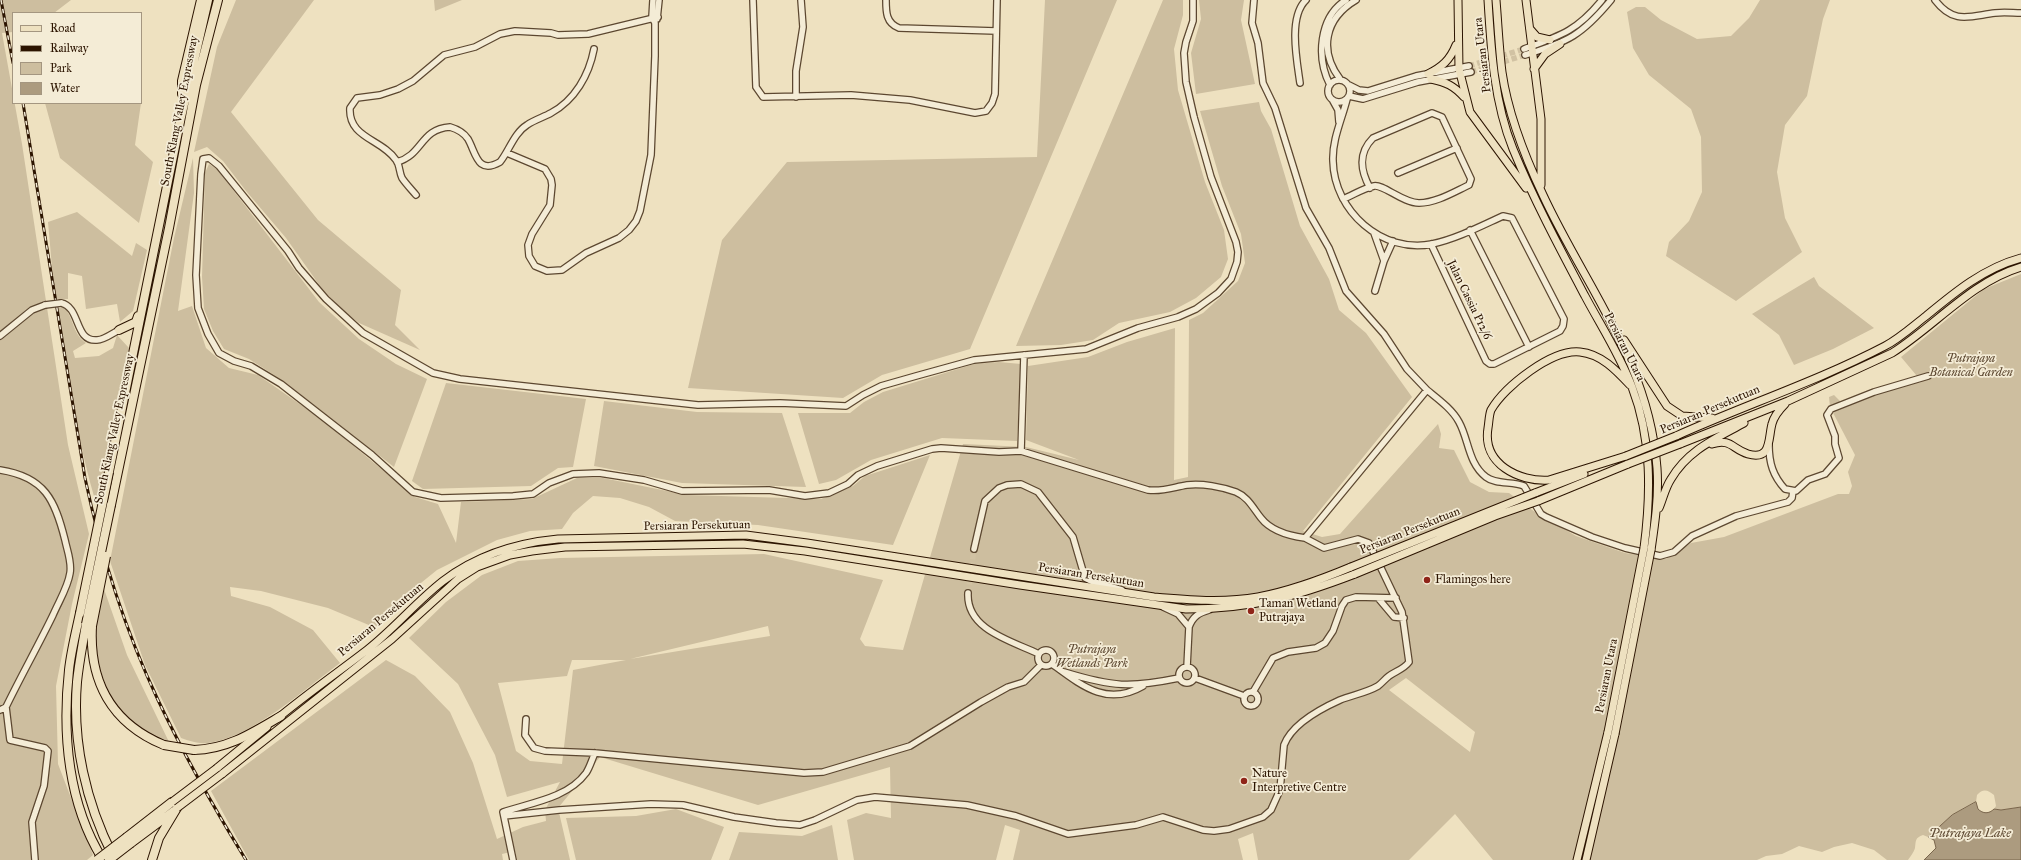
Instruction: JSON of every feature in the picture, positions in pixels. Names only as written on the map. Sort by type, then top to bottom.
[{"type":"highway","points":[[181,117],[182,81],[201,0]]},
{"type":"highway","name":"South Klang Valley Expressway","points":[[102,860],[97,856],[77,797],[67,743],[66,710],[69,669],[181,117],[208,0]]},
{"type":"highway","name":"South Klang Valley Expressway","points":[[115,860],[101,832],[88,795],[77,734],[77,682],[114,506],[118,475],[170,228],[196,85],[218,0]]},
{"type":"highway","points":[[119,330],[136,322],[139,311],[144,304]]},
{"type":"highway","points":[[119,330],[129,331],[131,334],[133,356]]},
{"type":"highway","points":[[89,625],[94,666],[102,689],[110,702],[127,723],[148,737],[164,745],[194,750],[210,750],[233,743],[281,716]]},
{"type":"highway","points":[[110,860],[129,840],[175,805]]},
{"type":"highway","points":[[152,860],[159,838],[175,805]]},
{"type":"highway","points":[[97,856],[129,840]]},
{"type":"main road","points":[[1458,0],[1457,41],[1459,72],[1465,99],[1475,121],[1518,175],[1545,223]]},
{"type":"main road","name":"Persiaran Utara","points":[[1488,0],[1492,54],[1503,116],[1513,147],[1545,223],[1621,360],[1633,388],[1646,440],[1649,472],[1647,549],[1615,734],[1586,860]]},
{"type":"main road","name":"Persiaran Utara","points":[[1496,0],[1502,73],[1522,144],[1543,195],[1610,318],[1640,384],[1647,409],[1657,469],[1656,512],[1608,732],[1577,860]]},
{"type":"main road","points":[[1526,0],[1528,51],[1534,69],[1541,119],[1540,169],[1543,195]]},
{"type":"main road","points":[[1528,25],[1536,37],[1550,40]]},
{"type":"main road","points":[[1430,76],[1448,61],[1457,41]]},
{"type":"main road","points":[[1534,69],[1545,54],[1560,44]]},
{"type":"main road","points":[[1430,76],[1446,82],[1456,88],[1465,99]]},
{"type":"main road","name":"Persiaran Persekutuan","points":[[175,805],[369,653],[442,582],[473,562],[499,550],[532,542],[558,539],[746,535],[807,543],[1128,594],[1187,600],[1250,598],[1314,582],[1833,372],[1886,345],[1906,332],[1964,285],[2010,261],[2021,258]]},
{"type":"main road","name":"Persiaran Persekutuan","points":[[220,771],[281,716],[412,621],[458,579],[477,567],[510,555],[565,547],[743,544],[805,551],[1186,609],[1213,609],[1257,604],[1294,596],[1355,574],[1788,401],[1892,353],[1908,343],[1964,297],[1982,285],[2021,267]]},
{"type":"main road","points":[[1610,318],[1667,406],[1682,416],[1717,418]]},
{"type":"main road","points":[[1626,456],[1549,480],[1537,481],[1515,475],[1499,466],[1490,450],[1487,433],[1491,411],[1505,392],[1530,372],[1557,355],[1579,352],[1596,356],[1614,368],[1633,388]]},
{"type":"main road","points":[[1693,451],[1712,444],[1725,442],[1748,454],[1759,455],[1765,451],[1769,445],[1775,415],[1788,401]]},
{"type":"main road","points":[[1656,512],[1672,476],[1693,451],[1770,408]]},
{"type":"street","points":[[507,153],[545,169],[551,179],[552,185],[550,205],[532,234],[528,245],[529,256],[535,266],[547,272],[562,270],[586,253],[619,238],[629,230],[636,221],[640,211],[651,155],[655,19],[653,0]]},
{"type":"street","points":[[655,19],[659,0]]},
{"type":"street","points":[[753,0],[757,91],[763,97],[851,95],[916,101],[975,113],[986,111],[992,103],[995,94],[997,0]]},
{"type":"street","points":[[796,97],[796,71],[803,27],[801,0]]},
{"type":"street","points":[[886,0],[887,16],[893,26],[899,28],[996,31]]},
{"type":"street","points":[[504,816],[566,809],[651,804],[683,805],[734,817],[800,825],[815,820],[857,800],[875,797],[967,805],[1016,816],[1068,834],[1136,825],[1163,817],[1177,820],[1203,830],[1214,831],[1229,829],[1263,817],[1274,806],[1280,790],[1284,746],[1287,739],[1296,728],[1316,713],[1339,700],[1376,687],[1388,677],[1406,666],[1409,656],[1404,618],[1396,598],[1366,541],[1352,539],[1324,548],[1315,545],[1305,538],[1293,537],[1268,525],[1252,504],[1237,493],[1219,488],[1188,485],[1166,490],[1148,490],[1021,451],[999,452],[941,448],[932,449],[877,466],[858,475],[848,484],[829,493],[805,496],[769,490],[682,491],[644,480],[599,473],[573,474],[549,483],[533,494],[441,498],[413,492],[372,455],[281,384],[251,366],[234,361],[219,353],[208,334],[198,308],[196,275],[203,159],[209,158],[219,166],[288,251],[298,268],[326,299],[363,333],[433,373],[460,379],[698,405],[780,403],[846,406],[863,394],[888,384],[974,360],[1086,349],[1138,328],[1178,317],[1196,309],[1218,293],[1231,279],[1237,262],[1236,242],[1211,177],[1186,82],[1184,53],[1193,20],[1193,0]]},
{"type":"street","points":[[1254,0],[1252,23],[1258,44],[1263,83],[1275,108],[1306,208],[1328,248],[1346,291],[1384,334],[1408,370],[1455,416],[1462,430],[1473,461],[1485,476],[1495,481],[1524,486],[1538,510],[1546,517],[1592,537],[1625,548],[1665,556],[1674,552],[1692,536],[1746,513],[1788,502],[1792,498],[1793,491]]},
{"type":"street","points":[[1300,83],[1295,35],[1301,7],[1306,0]]},
{"type":"street","points":[[1330,84],[1325,76],[1322,54],[1324,32],[1334,11],[1346,0]]},
{"type":"street","points":[[1356,0],[1338,15],[1328,36],[1328,56],[1330,65],[1340,79],[1349,85],[1359,90],[1368,91],[1430,76],[1470,69]]},
{"type":"street","points":[[1528,51],[1575,28],[1602,0]]},
{"type":"street","points":[[1528,51],[1560,44],[1577,35],[1598,16],[1611,0]]},
{"type":"street","points":[[1935,0],[1946,12],[1959,17],[1972,18],[1995,13],[2021,13]]},
{"type":"street","points":[[416,195],[402,178],[397,162],[389,152],[360,134],[355,128],[350,115],[350,108],[357,98],[380,95],[398,89],[413,81],[444,55],[475,47],[500,34],[515,32],[551,33],[558,35],[588,34],[655,19]]},
{"type":"street","points":[[397,162],[410,157],[428,134],[445,127],[455,128],[465,135],[469,140],[474,156],[481,164],[495,165],[500,162],[507,153],[514,140],[526,125],[551,113],[570,98],[588,71],[594,49]]},
{"type":"street","points":[[1333,101],[1339,102],[1348,98],[1363,99],[1430,76]]},
{"type":"street","points":[[1339,126],[1338,110],[1328,95],[1330,84],[1334,80],[1340,79]]},
{"type":"street","points":[[1349,85],[1348,98],[1339,126],[1333,160],[1334,176],[1343,199],[1360,222],[1374,233],[1393,240],[1415,245],[1431,244],[1503,216],[1512,218],[1564,319],[1563,326],[1560,331],[1529,347],[1470,230]]},
{"type":"street","points":[[1343,199],[1375,186],[1381,186],[1394,196],[1419,203],[1439,198],[1468,185],[1471,179],[1442,117],[1436,113],[1429,114],[1372,138],[1363,152],[1361,164],[1364,177],[1370,188]]},
{"type":"street","points":[[1398,173],[1457,148]]},
{"type":"street","points":[[1374,233],[1384,262]]},
{"type":"street","points":[[1375,291],[1393,240]]},
{"type":"street","name":"Jalan Cassia P12/6","points":[[1431,244],[1486,361],[1490,364],[1494,364],[1529,347]]},
{"type":"street","points":[[0,336],[32,310],[61,303],[68,304],[73,310],[82,335],[89,340],[98,341],[119,330]]},
{"type":"street","points":[[1021,451],[1024,355]]},
{"type":"street","points":[[1769,445],[1770,463],[1780,484],[1786,489],[1793,491],[1800,489],[1808,480],[1824,474],[1839,458],[1835,444],[1835,436],[1827,419],[1827,415],[1831,409],[1843,403],[1928,376]]},
{"type":"street","points":[[1305,538],[1427,390]]},
{"type":"street","points":[[1759,455],[1770,463]]},
{"type":"street","points":[[0,470],[18,475],[35,483],[48,496],[57,511],[71,566],[66,586],[6,707],[10,740],[45,748],[48,751],[44,786],[32,822],[35,860]]},
{"type":"street","points":[[974,549],[985,501],[999,488],[1014,484],[1027,486],[1038,492],[1075,541],[1085,578],[1112,586],[1128,594]]},
{"type":"street","points":[[968,593],[969,607],[982,625],[991,632],[1040,654]]},
{"type":"street","points":[[1253,692],[1273,658],[1288,652],[1316,648],[1325,643],[1333,631],[1342,606],[1346,600],[1356,597],[1396,598]]},
{"type":"street","points":[[1378,598],[1394,617],[1404,618]]},
{"type":"street","points":[[1158,605],[1178,614],[1188,627]]},
{"type":"street","points":[[1187,667],[1188,627],[1198,614],[1213,609]]},
{"type":"street","points":[[1041,665],[1039,662],[1040,654],[1046,650],[1054,656],[1052,664]]},
{"type":"street","points":[[1041,665],[1047,666],[1052,664]]},
{"type":"street","points":[[1052,664],[1094,691],[1108,695],[1119,696],[1131,693],[1145,685]]},
{"type":"street","points":[[526,719],[525,735],[534,748],[545,751],[595,753],[804,773],[823,772],[910,746],[981,702],[1008,687],[1024,682],[1041,665]]},
{"type":"street","points":[[1179,678],[1180,670],[1187,667],[1194,670],[1195,678]]},
{"type":"street","points":[[1064,672],[1117,686],[1145,685],[1179,678]]},
{"type":"street","points":[[1179,678],[1187,684],[1195,678]]},
{"type":"street","points":[[1195,678],[1244,696]]},
{"type":"street","points":[[1244,696],[1248,692],[1253,692]]},
{"type":"street","points":[[1244,696],[1247,705],[1253,705],[1257,700],[1256,694],[1253,692]]},
{"type":"street","points":[[0,710],[6,707]]},
{"type":"street","points":[[513,858],[503,812],[554,796],[573,786],[586,773],[595,753]]},
{"type":"green space","points":[[0,0],[71,0],[55,12],[12,12],[12,32],[2,33],[12,88],[12,104],[15,104],[22,144],[68,445],[89,534],[72,604],[56,686],[58,764],[93,855],[87,860],[0,860]]},
{"type":"green space","points":[[236,0],[314,0],[231,112],[318,220],[401,290],[395,325],[420,350],[359,323],[340,308],[320,286],[286,238],[223,161],[207,147],[194,152],[217,47]]},
{"type":"green space","points":[[434,0],[462,0],[435,11]]},
{"type":"green space","points":[[1045,0],[1117,0],[970,349],[882,375],[843,398],[688,388],[722,240],[787,162],[1037,157]]},
{"type":"green space","points":[[1163,0],[1183,0],[1183,15],[1174,49],[1178,90],[1205,182],[1224,230],[1228,259],[1221,277],[1196,298],[1170,312],[1119,323],[1093,340],[1061,345],[1016,346]]},
{"type":"green space","points":[[1199,0],[1244,0],[1241,20],[1255,84],[1196,94],[1191,53],[1201,19]]},
{"type":"green space","points":[[1760,0],[1830,0],[1823,19],[1807,96],[1785,125],[1777,172],[1785,218],[1802,252],[1736,301],[1666,256],[1669,242],[1689,221],[1702,192],[1701,137],[1691,109],[1649,75],[1633,48],[1627,12],[1636,7],[1645,7],[1661,20],[1697,39],[1731,36],[1749,18]]},
{"type":"green space","points":[[1259,102],[1261,111],[1271,129],[1300,226],[1329,279],[1339,310],[1366,333],[1412,397],[1303,531],[1322,537],[1340,534],[1438,424],[1441,434],[1439,448],[1454,450],[1470,482],[1489,492],[1509,493],[1535,512],[1576,536],[1625,553],[1666,559],[1691,543],[1724,537],[1838,494],[1849,494],[1852,486],[1848,472],[1855,455],[1830,407],[1829,397],[1834,395],[1846,407],[1896,386],[1922,382],[1901,357],[1984,289],[2021,274],[2021,807],[2001,810],[1994,809],[1996,806],[1994,795],[1988,791],[1981,791],[1977,795],[1976,802],[1952,815],[1928,837],[1923,835],[1917,838],[1914,850],[1908,860],[1887,860],[1874,850],[1852,843],[1834,847],[1822,852],[1799,846],[1782,854],[1766,856],[1757,860],[1493,860],[1455,814],[1409,860],[1258,860],[1253,833],[1238,839],[1243,860],[1013,860],[1020,830],[1005,825],[996,860],[854,860],[847,820],[866,813],[891,818],[890,767],[758,805],[600,757],[558,808],[570,860],[517,860],[515,851],[502,854],[503,860],[249,860],[211,791],[386,660],[415,676],[450,712],[473,763],[497,839],[523,827],[546,821],[545,810],[560,782],[507,797],[495,755],[458,684],[409,638],[446,602],[482,575],[518,561],[560,558],[764,554],[883,580],[860,639],[865,646],[903,650],[963,444],[1026,447],[1079,460],[1026,440],[1028,366],[1088,357],[1127,342],[1175,328],[1174,480],[1188,477],[1189,320],[1203,313],[1238,281],[1245,263],[1241,234],[1222,186],[1200,111]],"holes":[[[768,626],[770,636],[630,659]],[[572,660],[626,660],[573,670],[562,764],[530,761],[516,751],[498,683],[567,676]],[[1406,678],[1475,732],[1470,752],[1389,690]]]},
{"type":"green space","points":[[45,104],[141,104],[135,145],[153,162],[139,223],[60,158]]},
{"type":"green space","points":[[193,158],[194,193],[178,311],[192,306],[206,348],[229,368],[258,375],[320,418],[415,497],[438,504],[456,543],[461,502],[532,499],[577,478],[603,478],[687,495],[821,499],[853,486],[865,476],[930,455],[893,545],[758,525],[675,521],[649,507],[620,498],[593,496],[573,513],[562,529],[530,531],[497,540],[437,570],[411,591],[376,628],[328,608],[261,591],[230,587],[231,596],[270,607],[313,630],[340,663],[277,711],[242,732],[225,739],[208,743],[197,743],[181,738],[145,665],[110,561],[174,238]]},
{"type":"green space","points":[[209,164],[217,169],[319,302],[359,339],[396,364],[427,379],[394,467],[282,380],[249,359],[224,349],[213,331],[204,309],[202,277],[205,173]]},
{"type":"green space","points":[[77,212],[132,256],[136,243],[147,250],[133,311],[120,322],[117,304],[86,309],[82,276],[68,273],[68,299],[57,299],[54,290],[48,222]]},
{"type":"green space","points":[[1814,277],[1819,286],[1874,328],[1833,349],[1794,365],[1779,335],[1752,314]]},
{"type":"green space","points":[[58,308],[65,308],[78,335],[86,343],[73,351],[75,358],[99,356],[113,348],[117,335],[129,348],[98,509],[84,460],[79,435]]},
{"type":"green space","points":[[999,362],[1021,364],[1017,441],[942,438],[871,460],[836,480],[819,484],[798,413],[850,413],[864,402],[883,392],[974,364]]},
{"type":"green space","points":[[446,383],[586,399],[573,467],[558,468],[531,486],[423,489],[412,481]]},
{"type":"green space","points":[[604,401],[697,412],[782,413],[806,487],[682,483],[594,466]]},
{"type":"green space","points":[[104,589],[127,655],[169,742],[145,730],[131,720],[122,711],[108,690],[100,666],[96,640],[97,619]]},
{"type":"green space","points":[[676,809],[724,827],[711,860],[576,860],[566,818],[636,816]]},
{"type":"green space","points":[[832,825],[838,860],[729,860],[739,832],[802,836]]},
{"type":"water","name":"Putrajaya Lake","points":[[1976,802],[1978,809],[1986,813],[1994,809],[2001,810],[2021,807],[2021,860],[1924,860],[1936,848],[1934,840],[1928,837],[1952,815]]},
{"type":"tunnel","points":[[1469,66],[1524,49]]},
{"type":"tunnel","points":[[1471,72],[1525,55]]},
{"type":"tunnel","points":[[968,593],[974,549]]},
{"type":"railway","points":[[1,0],[12,58]]},
{"type":"railway","points":[[23,104],[85,478],[106,563],[135,646],[158,700],[178,741],[222,821],[246,860]]},
{"type":"place","name":"Flamingos here","points":[[1427,580]]},
{"type":"place","name":"Taman Wetland Putrajaya","points":[[1251,611]]},
{"type":"place","name":"Nature Interpretive Centre","points":[[1244,781]]},
{"type":"park label","name":"Putrajaya Botanical Garden","points":[[1971,366]]},
{"type":"park label","name":"Putrajaya Wetlands Park","points":[[1092,657]]}]
